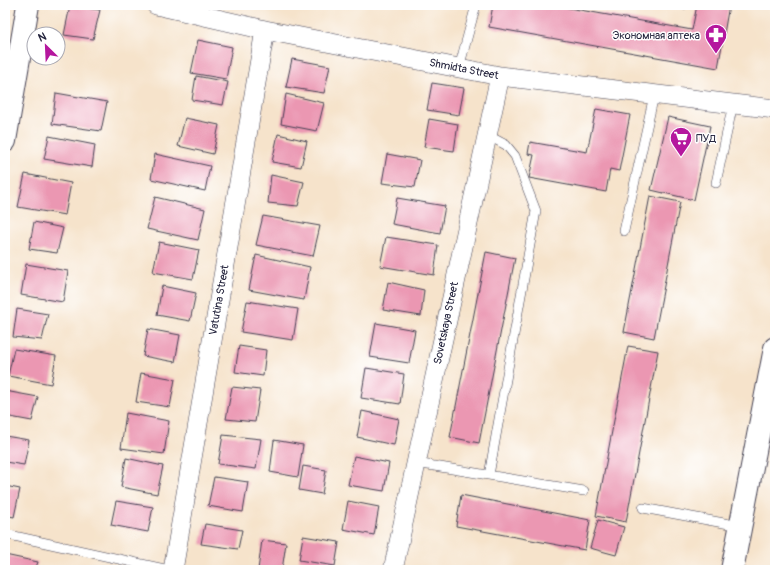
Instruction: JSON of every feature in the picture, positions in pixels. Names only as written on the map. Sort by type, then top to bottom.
[{"type":"main road","points":[[5,141],[28,5]]},
{"type":"main road","points":[[732,570],[775,348]]},
{"type":"street","name":"Shmidta Street","points":[[163,6],[265,30],[500,76],[775,109]]},
{"type":"street","name":"Vatutina Street","points":[[173,570],[265,30]]},
{"type":"street","name":"Sovetskaya Street","points":[[394,570],[500,76]]},
{"type":"lane","points":[[459,68],[476,5]]},
{"type":"lane","points":[[676,5],[683,5]]},
{"type":"lane","points":[[624,231],[654,94]]},
{"type":"lane","points":[[716,183],[733,104]]},
{"type":"lane","points":[[487,135],[506,145],[515,156],[536,211],[489,475]]},
{"type":"lane","points":[[416,463],[584,491]]},
{"type":"lane","points":[[643,508],[740,526]]},
{"type":"lane","points":[[5,534],[169,570]]},
{"type":"building","points":[[493,5],[552,5],[692,30],[697,5],[729,5],[718,68],[489,27]]},
{"type":"building","points":[[70,6],[100,10],[93,39],[66,35],[66,26]]},
{"type":"building","points":[[198,40],[232,47],[226,79],[191,73]]},
{"type":"building","points":[[292,59],[330,66],[324,93],[286,87]]},
{"type":"building","points":[[196,76],[228,82],[223,105],[192,100]]},
{"type":"building","points":[[432,83],[464,88],[459,115],[427,110]]},
{"type":"building","points":[[56,93],[107,102],[101,131],[52,124]]},
{"type":"building","points":[[286,94],[324,103],[317,131],[281,124]]},
{"type":"building","points":[[596,109],[630,115],[619,171],[610,169],[606,192],[529,178],[534,155],[528,154],[530,142],[587,152]]},
{"type":"building","name":"ПУД","points":[[668,117],[710,126],[694,200],[651,190]]},
{"type":"building","points":[[185,118],[219,125],[213,154],[178,146]]},
{"type":"building","points":[[429,119],[458,124],[454,151],[424,147]]},
{"type":"building","points":[[278,134],[307,141],[301,167],[272,162]]},
{"type":"building","points":[[49,136],[95,145],[92,167],[44,159]]},
{"type":"building","points":[[155,154],[210,166],[205,191],[151,179]]},
{"type":"building","points":[[387,154],[420,160],[415,187],[382,183]]},
{"type":"building","points":[[25,174],[71,183],[65,215],[18,207]]},
{"type":"building","points":[[271,175],[304,182],[298,206],[268,203]]},
{"type":"building","points":[[650,196],[680,202],[654,338],[624,332]]},
{"type":"building","points":[[155,197],[205,209],[198,240],[147,229]]},
{"type":"building","points":[[397,198],[445,206],[440,233],[392,224]]},
{"type":"building","points":[[263,216],[320,226],[313,256],[256,245]]},
{"type":"building","points":[[34,222],[63,228],[57,253],[29,249]]},
{"type":"building","points":[[386,237],[438,245],[434,275],[380,266]]},
{"type":"building","points":[[159,242],[199,250],[193,279],[153,272]]},
{"type":"building","points":[[486,252],[515,258],[479,443],[450,437]]},
{"type":"building","points":[[256,255],[310,267],[304,300],[249,290]]},
{"type":"building","points":[[26,264],[68,271],[63,302],[21,295]]},
{"type":"building","points":[[388,282],[424,290],[421,316],[383,310]]},
{"type":"building","points":[[162,286],[196,293],[190,321],[157,315]]},
{"type":"building","points":[[247,301],[298,309],[293,340],[241,332]]},
{"type":"building","points":[[17,309],[48,314],[42,340],[13,337]]},
{"type":"building","points":[[376,323],[415,330],[409,363],[370,357]]},
{"type":"building","points":[[148,329],[180,335],[175,362],[143,356]]},
{"type":"building","points":[[239,346],[266,350],[263,376],[235,372]]},
{"type":"building","points":[[628,346],[658,351],[626,522],[596,516]]},
{"type":"building","points":[[14,349],[56,356],[51,384],[8,376]]},
{"type":"building","points":[[366,368],[404,374],[400,404],[361,398]]},
{"type":"building","points":[[141,373],[175,379],[170,407],[136,402]]},
{"type":"building","points":[[232,387],[260,390],[255,422],[226,419]]},
{"type":"building","points":[[5,391],[38,397],[32,421],[5,416]]},
{"type":"building","points":[[362,411],[399,419],[394,445],[357,437]]},
{"type":"building","points":[[126,413],[169,421],[164,454],[121,448]]},
{"type":"building","points":[[223,435],[261,439],[256,469],[218,464]]},
{"type":"building","points":[[5,436],[29,440],[24,465],[5,462]]},
{"type":"building","points":[[274,440],[303,445],[298,477],[270,472]]},
{"type":"building","points":[[354,456],[389,463],[384,491],[348,485]]},
{"type":"building","points":[[126,458],[163,466],[157,494],[121,487]]},
{"type":"building","points":[[303,466],[326,470],[322,494],[299,490]]},
{"type":"building","points":[[214,477],[248,482],[243,512],[208,506]]},
{"type":"building","points":[[5,486],[20,489],[14,517],[5,515]]},
{"type":"building","points":[[461,495],[590,520],[585,550],[456,526]]},
{"type":"building","points":[[116,501],[153,507],[148,532],[111,525]]},
{"type":"building","points":[[348,501],[379,507],[374,535],[343,529]]},
{"type":"building","points":[[598,520],[624,527],[616,555],[590,548]]},
{"type":"building","points":[[205,524],[242,530],[238,549],[201,544]]},
{"type":"building","points":[[303,536],[339,542],[335,566],[299,560]]},
{"type":"building","points":[[262,540],[286,543],[282,570],[258,570]]},
{"type":"building","points":[[5,555],[38,562],[35,570],[5,570]]},
{"type":"place","name":"Экономная аптека","points":[[716,54]]},
{"type":"place","name":"ПУД","points":[[681,158]]}]
